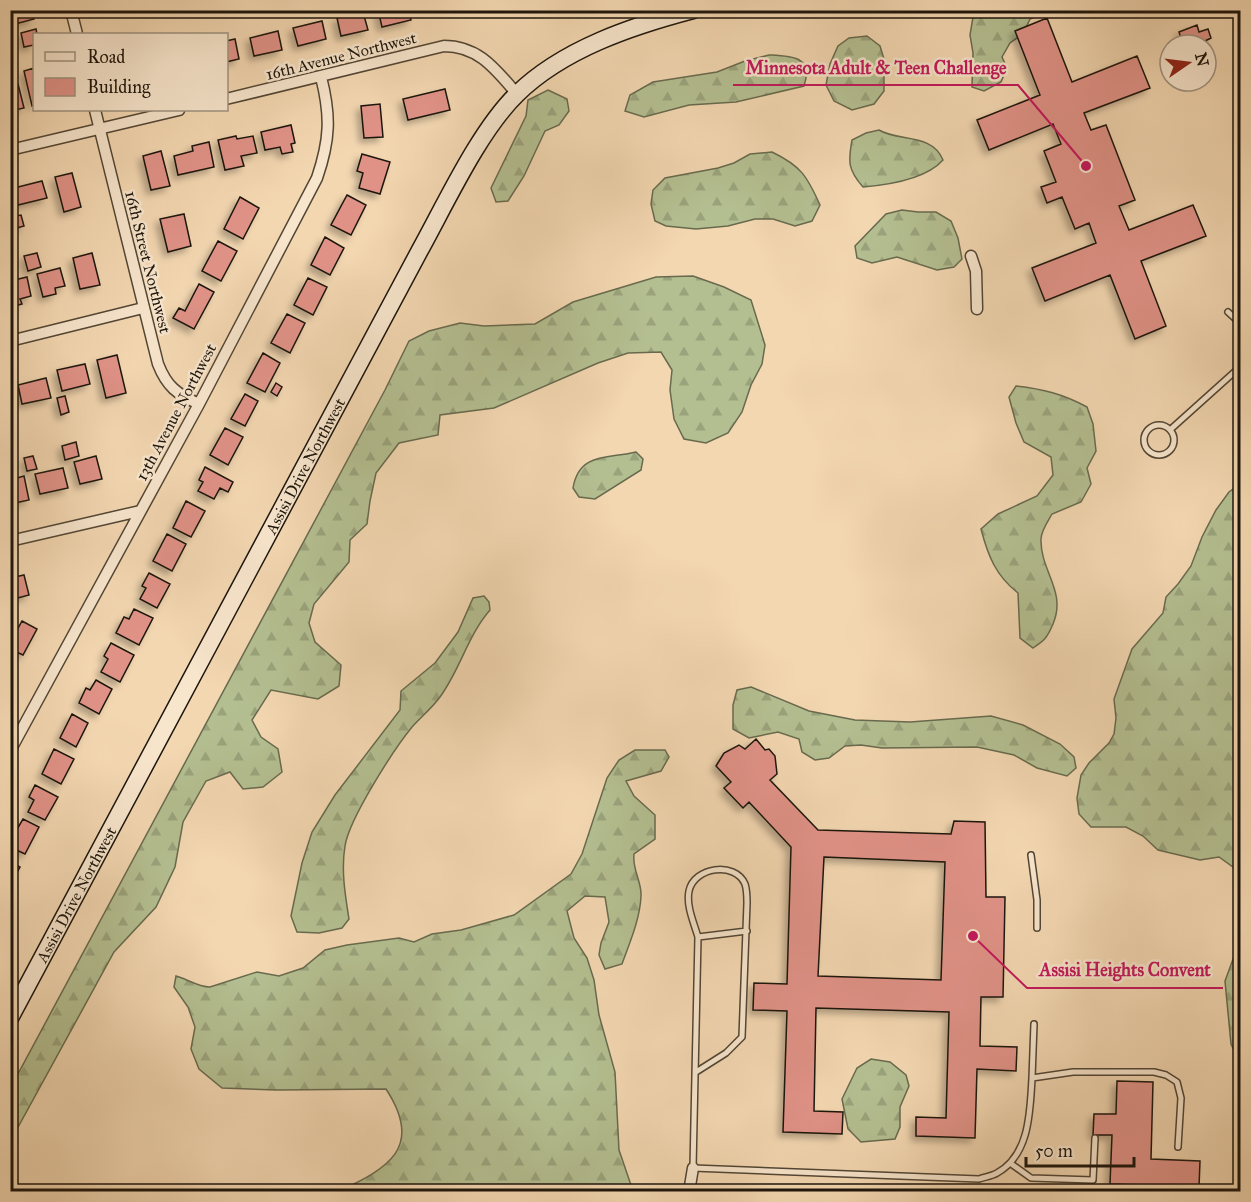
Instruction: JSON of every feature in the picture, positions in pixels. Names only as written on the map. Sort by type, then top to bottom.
[{"type":"main road","name":"Assisi Drive Northwest","points":[[10,1018],[420,250],[476,150],[498,117],[517,94],[546,72],[590,45],[637,26],[693,10]]},
{"type":"street","points":[[71,10],[77,33]]},
{"type":"street","name":"16th Avenue Northwest","points":[[228,99],[428,50],[457,46],[483,59],[517,94]]},
{"type":"street","name":"13th Avenue Northwest","points":[[10,751],[15,736],[199,404],[317,178],[325,154],[329,124],[321,77]]},
{"type":"street","name":"16th Street Northwest","points":[[95,111],[143,308],[163,378],[181,396],[199,404]]},
{"type":"street","points":[[10,150],[175,111]]},
{"type":"street","points":[[971,256],[976,271],[977,309]]},
{"type":"street","points":[[10,341],[143,308]]},
{"type":"street","points":[[10,541],[140,511]]},
{"type":"street","points":[[688,1191],[693,1168]]},
{"type":"lane","points":[[1228,312],[1240,323]]},
{"type":"lane","points":[[1171,429],[1240,367]]},
{"type":"lane","points":[[1162,425],[1171,429],[1175,439],[1169,453],[1159,456],[1149,452],[1144,438],[1148,429],[1162,425]]},
{"type":"lane","points":[[1031,855],[1037,900],[1037,928]]},
{"type":"lane","points":[[696,1072],[726,1053],[742,1037],[747,931],[745,884],[736,873],[723,870],[707,871],[697,877],[689,890],[690,912],[699,937],[693,1168],[979,1179],[997,1173],[1010,1163],[1023,1141],[1029,1120],[1034,1024]]},
{"type":"lane","points":[[699,937],[747,931]]},
{"type":"lane","points":[[1032,1078],[1073,1072],[1154,1072],[1166,1075],[1178,1082],[1180,1098],[1178,1147]]},
{"type":"lane","points":[[1010,1163],[1031,1178],[1093,1180],[1095,1138]]},
{"type":"green space","points":[[974,11],[1050,11],[1030,19],[1023,34],[1010,43],[1002,57],[1007,68],[1001,82],[984,91],[972,87],[973,53],[970,35]]},
{"type":"green space","points":[[1050,11],[1115,11],[1070,15]]},
{"type":"green space","points":[[867,36],[880,46],[884,59],[884,91],[874,104],[852,110],[834,101],[826,85],[830,64],[838,46],[849,38]]},
{"type":"green space","points":[[769,55],[792,57],[803,63],[806,69],[804,86],[736,102],[689,105],[644,117],[625,111],[630,95],[653,82],[717,72]]},
{"type":"green space","points":[[548,90],[567,99],[569,111],[559,125],[545,131],[524,176],[508,201],[496,202],[491,188],[526,116],[528,100]]},
{"type":"green space","points":[[879,130],[923,142],[938,151],[943,160],[936,167],[917,176],[894,183],[863,187],[854,176],[850,165],[852,140]]},
{"type":"green space","points":[[772,152],[797,167],[811,186],[820,205],[812,221],[795,226],[773,219],[755,219],[728,226],[696,229],[666,226],[655,221],[651,204],[653,190],[665,178],[718,168],[734,163],[750,154]]},
{"type":"green space","points":[[902,210],[936,212],[951,221],[958,238],[962,259],[954,267],[937,270],[897,257],[872,263],[857,258],[855,246],[886,214]]},
{"type":"green space","points":[[693,276],[751,300],[765,345],[762,364],[751,385],[742,412],[728,433],[706,443],[684,439],[674,419],[670,390],[672,370],[661,352],[628,353],[598,363],[494,408],[440,415],[438,435],[399,443],[376,473],[367,524],[350,540],[349,562],[314,604],[309,623],[315,642],[341,665],[339,686],[318,699],[271,690],[252,720],[261,737],[278,749],[282,772],[263,787],[243,789],[230,772],[206,781],[183,822],[175,867],[156,907],[114,952],[11,1140],[11,1087],[385,390],[409,341],[429,331],[460,323],[484,326],[535,324],[573,302],[656,277]]},
{"type":"green space","points":[[1016,386],[1053,393],[1087,407],[1093,424],[1096,451],[1087,468],[1091,484],[1081,502],[1052,514],[1042,533],[1044,561],[1057,601],[1053,624],[1047,636],[1033,648],[1020,638],[1018,593],[998,572],[981,529],[998,514],[1037,496],[1053,475],[1051,457],[1024,442],[1016,423],[1009,397]]},
{"type":"green space","points":[[636,452],[643,459],[641,470],[595,499],[579,497],[573,488],[581,468],[596,459]]},
{"type":"green space","points":[[1240,484],[1240,872],[1219,857],[1200,860],[1158,850],[1143,836],[1126,827],[1091,827],[1079,814],[1077,798],[1081,775],[1114,734],[1116,718],[1114,699],[1132,649],[1163,613],[1166,597],[1191,566],[1216,510],[1229,492]]},
{"type":"green space","points":[[484,596],[489,602],[490,610],[476,630],[447,687],[394,751],[363,802],[348,834],[343,864],[349,919],[342,928],[319,933],[297,932],[291,916],[302,863],[312,832],[335,795],[400,710],[401,691],[435,663],[458,632],[473,598]]},
{"type":"green space","points":[[751,687],[809,711],[855,720],[910,722],[991,716],[1023,725],[1060,744],[1074,757],[1076,768],[1067,776],[1037,768],[1014,755],[977,747],[845,746],[829,758],[815,760],[802,752],[799,739],[778,732],[749,738],[733,729],[733,705],[737,690]]},
{"type":"green space","points":[[635,750],[665,750],[669,757],[661,771],[626,781],[634,796],[655,815],[655,839],[634,854],[634,865],[641,891],[640,905],[622,964],[605,969],[599,955],[609,922],[605,897],[585,896],[567,911],[574,938],[587,958],[594,980],[599,1015],[615,1072],[619,1150],[631,1191],[339,1191],[373,1174],[396,1153],[401,1141],[402,1126],[397,1109],[386,1089],[222,1088],[199,1069],[191,1049],[195,1027],[188,1007],[174,987],[176,976],[201,986],[210,987],[257,972],[279,976],[303,968],[325,950],[399,938],[414,942],[432,934],[461,930],[514,915],[571,874],[582,854],[607,778],[619,760]]},
{"type":"green space","points":[[1240,940],[1240,1063],[1231,1044],[1225,981]]},
{"type":"green space","points":[[871,1059],[890,1062],[906,1075],[909,1086],[900,1107],[900,1127],[895,1139],[861,1142],[848,1129],[842,1099],[857,1068]]},
{"type":"building","points":[[12,10],[32,10],[34,19],[15,24]]},
{"type":"building","points":[[378,10],[409,10],[411,20],[382,27]]},
{"type":"building","points":[[363,12],[368,30],[341,36],[337,18]]},
{"type":"building","points":[[1047,18],[1072,82],[1137,56],[1150,88],[1084,113],[1091,130],[1106,125],[1135,200],[1119,206],[1129,230],[1193,205],[1206,236],[1141,261],[1166,326],[1135,339],[1110,275],[1045,301],[1032,268],[1096,243],[1089,223],[1075,229],[1062,197],[1047,203],[1041,187],[1056,182],[1044,151],[1061,144],[1053,124],[989,150],[977,120],[1040,95],[1015,31]]},
{"type":"building","points":[[322,21],[326,39],[298,46],[293,28]]},
{"type":"building","points":[[1197,25],[1199,32],[1208,29],[1209,33],[1179,33]]},
{"type":"building","points":[[36,29],[37,33],[33,33],[33,45],[24,47],[21,33]]},
{"type":"building","points":[[278,31],[282,50],[254,56],[250,38]]},
{"type":"building","points":[[235,39],[239,59],[228,62],[228,41]]},
{"type":"building","points":[[33,68],[32,106],[24,71]]},
{"type":"building","points":[[18,84],[24,108],[10,111],[10,86]]},
{"type":"building","points":[[445,89],[450,110],[408,120],[403,99]]},
{"type":"building","points":[[380,104],[383,137],[364,138],[361,106]]},
{"type":"building","points":[[291,125],[295,143],[291,144],[293,152],[282,154],[280,147],[265,150],[261,132]]},
{"type":"building","points":[[236,136],[237,139],[253,136],[257,153],[241,156],[244,166],[225,170],[218,140]]},
{"type":"building","points":[[209,142],[214,167],[178,175],[174,156],[193,151],[192,146]]},
{"type":"building","points":[[161,151],[170,186],[151,190],[143,156]]},
{"type":"building","points":[[362,154],[390,162],[380,194],[359,188],[363,173],[357,171]]},
{"type":"building","points":[[72,173],[81,207],[64,212],[55,177]]},
{"type":"building","points":[[42,181],[47,198],[18,205],[14,188]]},
{"type":"building","points":[[347,195],[366,205],[351,235],[331,225]]},
{"type":"building","points":[[240,197],[259,208],[243,239],[224,229]]},
{"type":"building","points":[[184,214],[191,246],[168,252],[160,219]]},
{"type":"building","points":[[21,215],[24,226],[13,229],[10,217]]},
{"type":"building","points":[[325,237],[344,248],[330,275],[311,265]]},
{"type":"building","points":[[218,241],[237,251],[221,281],[202,271]]},
{"type":"building","points":[[37,253],[41,267],[28,271],[24,256]]},
{"type":"building","points":[[92,253],[100,285],[80,289],[73,258]]},
{"type":"building","points":[[60,268],[65,286],[55,288],[56,294],[43,297],[37,274]]},
{"type":"building","points":[[27,277],[31,296],[20,299],[22,304],[10,307],[10,281]]},
{"type":"building","points":[[308,278],[327,287],[313,315],[294,305]]},
{"type":"building","points":[[199,284],[214,292],[194,329],[173,318],[179,308],[185,311]]},
{"type":"building","points":[[287,314],[305,323],[290,353],[271,343]]},
{"type":"building","points":[[263,353],[280,363],[265,392],[247,383]]},
{"type":"building","points":[[117,355],[126,393],[106,398],[97,360]]},
{"type":"building","points":[[85,364],[90,384],[62,391],[57,370]]},
{"type":"building","points":[[46,378],[51,398],[22,404],[18,385]]},
{"type":"building","points":[[276,383],[282,387],[277,396],[271,392]]},
{"type":"building","points":[[245,394],[258,401],[245,426],[231,419]]},
{"type":"building","points":[[65,396],[69,412],[61,415],[57,398]]},
{"type":"building","points":[[225,428],[243,437],[228,465],[210,455]]},
{"type":"building","points":[[76,442],[79,456],[65,460],[62,446]]},
{"type":"building","points":[[33,456],[37,469],[27,471],[24,458]]},
{"type":"building","points":[[96,456],[102,479],[80,484],[74,462]]},
{"type":"building","points":[[205,467],[233,482],[228,492],[220,488],[214,499],[198,491],[203,482],[199,480]]},
{"type":"building","points":[[63,468],[68,488],[40,494],[35,474]]},
{"type":"building","points":[[24,476],[29,500],[10,504],[10,480]]},
{"type":"building","points":[[186,501],[205,511],[191,537],[173,528]]},
{"type":"building","points":[[167,534],[186,544],[172,571],[153,561]]},
{"type":"building","points":[[149,573],[170,584],[157,608],[140,599],[146,588],[142,586]]},
{"type":"building","points":[[24,575],[29,595],[10,600],[10,578]]},
{"type":"building","points":[[134,609],[153,618],[139,645],[116,633],[124,617],[129,619]]},
{"type":"building","points":[[22,621],[37,629],[23,655],[10,649],[10,643]]},
{"type":"building","points":[[111,643],[134,655],[120,682],[101,672],[108,659],[104,656]]},
{"type":"building","points":[[96,680],[112,689],[99,714],[79,703],[86,688],[90,690]]},
{"type":"building","points":[[72,714],[88,723],[76,747],[60,738]]},
{"type":"building","points":[[756,739],[765,750],[769,749],[775,756],[777,774],[770,780],[818,830],[951,834],[954,821],[985,822],[986,897],[1005,897],[1003,997],[981,997],[980,1046],[1017,1047],[1016,1071],[977,1069],[975,1138],[916,1136],[916,1117],[946,1118],[949,1012],[816,1008],[814,1111],[843,1112],[842,1134],[783,1132],[787,1011],[753,1010],[754,983],[787,984],[791,847],[749,802],[743,808],[724,788],[731,782],[716,766],[724,753],[739,745],[745,749]],"holes":[[[824,857],[945,862],[941,980],[818,976]]]},
{"type":"building","points":[[54,749],[74,759],[61,784],[42,774]]},
{"type":"building","points":[[35,785],[58,797],[45,820],[28,812],[34,800],[29,797]]},
{"type":"building","points":[[23,819],[39,827],[25,854],[10,847],[10,832],[12,829],[16,831]]},
{"type":"building","points":[[10,862],[20,867],[10,885]]},
{"type":"building","points":[[1117,1081],[1153,1082],[1151,1159],[1200,1161],[1199,1187],[1110,1184],[1112,1135],[1093,1135],[1094,1114],[1116,1114]]},
{"type":"place","name":"Minnesota Adult & Teen Challenge","points":[[1086,166]]},
{"type":"place","name":"Assisi Heights Convent","points":[[973,936]]}]
